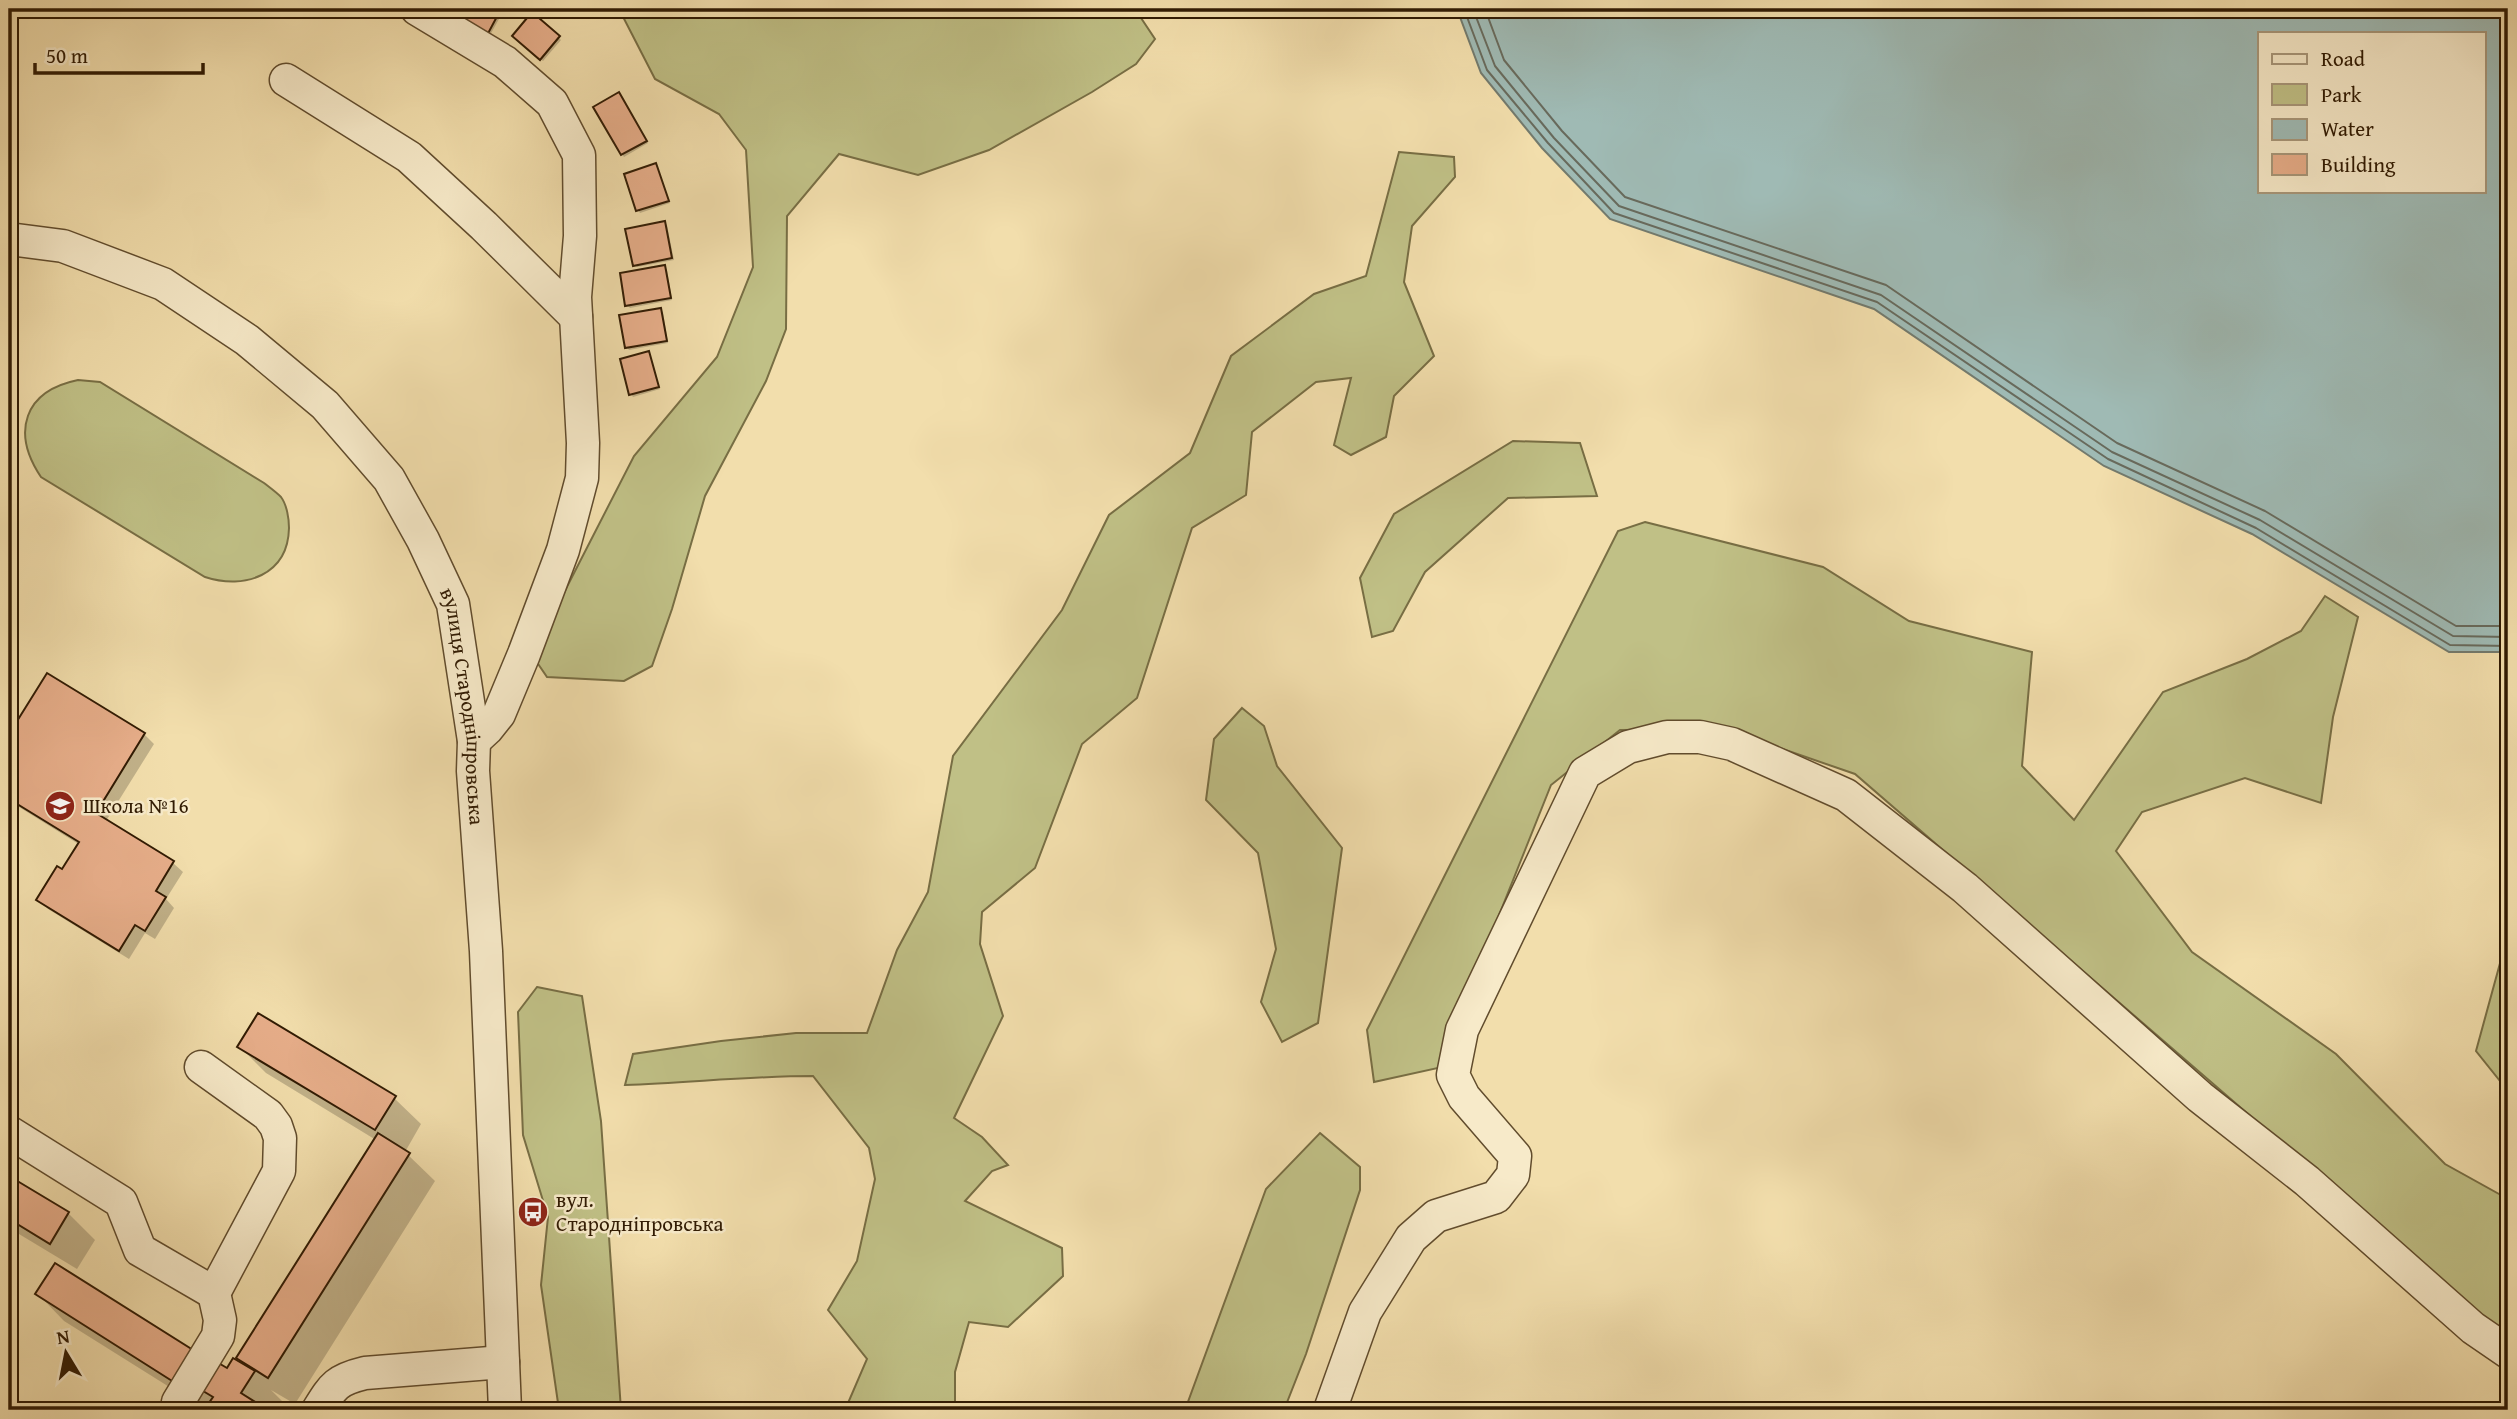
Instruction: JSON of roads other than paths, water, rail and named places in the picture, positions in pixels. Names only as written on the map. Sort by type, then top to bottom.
[{"type":"street","points":[[417,9],[505,62],[552,103],[579,155],[582,195],[575,297],[583,443],[582,478],[563,550],[499,715],[474,740]]},
{"type":"street","points":[[286,80],[409,157],[576,317]]},
{"type":"street","name":"вулиця Стародніпровська","points":[[9,239],[63,246],[163,284],[247,340],[325,405],[389,479],[424,540],[453,604],[474,740],[473,771],[486,951],[505,1410]]},
{"type":"street","points":[[1330,1410],[1365,1312],[1411,1238],[1436,1216],[1496,1198],[1513,1175],[1515,1156],[1464,1097],[1452,1075],[1462,1030],[1585,773],[1628,747],[1667,737],[1700,737],[1732,744],[1846,795],[1965,888],[2200,1097],[2307,1181],[2473,1328],[2508,1352]]},
{"type":"street","points":[[177,1410],[178,1402],[218,1336],[220,1320],[214,1293],[275,1182],[281,1158],[280,1138],[268,1115],[201,1067]]},
{"type":"street","points":[[9,1132],[121,1202],[140,1251],[214,1293]]},
{"type":"street","points":[[318,1410],[333,1386],[356,1375],[398,1368],[503,1362]]},
{"type":"water","points":[[1457,9],[2508,9],[2508,652],[2449,652],[2252,534],[2104,466],[1874,309],[1610,219],[1542,148],[1481,73]]},
{"type":"place","name":"Школа №16","points":[[60,806]]},
{"type":"place","name":"вул. Стародніпровська","points":[[533,1212]]}]
